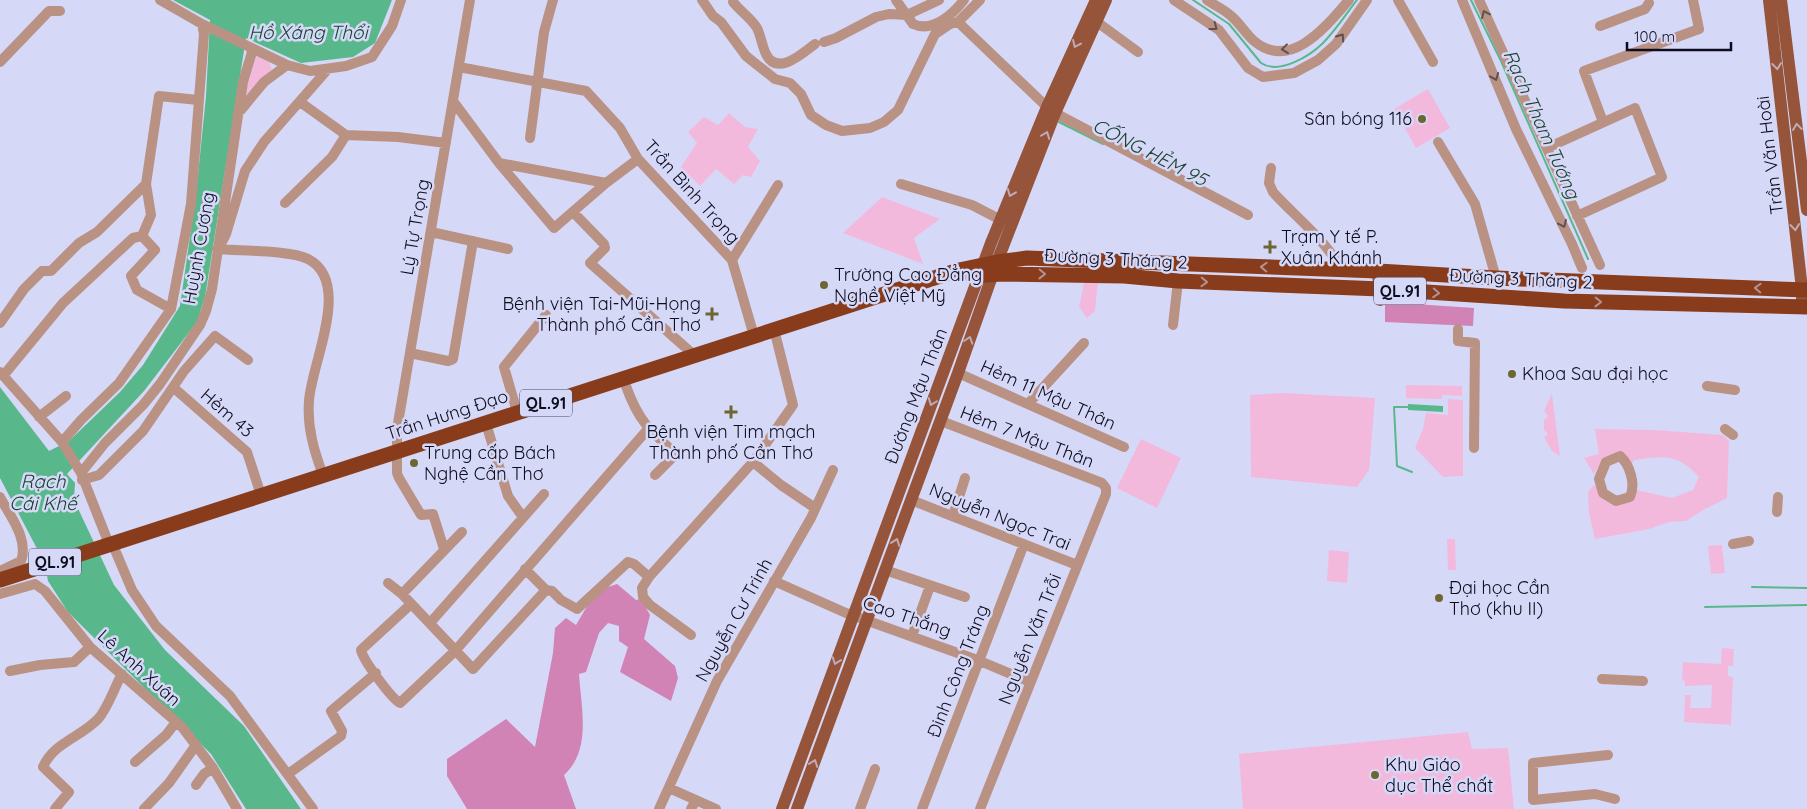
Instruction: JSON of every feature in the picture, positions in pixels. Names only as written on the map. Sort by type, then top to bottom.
[{"type":"highway","name":"Đường 3 Tháng 2","points":[[989,269],[1027,258],[1378,270],[1496,278],[1583,274],[1607,282],[1805,290]]},
{"type":"highway","name":"Đường 3 Tháng 2","points":[[989,269],[1124,276],[1564,306],[1804,307]]},
{"type":"highway","name":"Trần Hưng Đạo","points":[[111,549],[398,455],[517,412],[958,270],[989,269]]},
{"type":"highway","name":"Trần Hưng Đạo","points":[[262,499],[323,475],[488,430],[989,269]]},
{"type":"highway","name":"QL.91","points":[[0,580],[111,549]]},
{"type":"highway","name":"QL.91","points":[[0,588],[111,549]]},
{"type":"main road","name":"Đường Mậu Thân","points":[[782,809],[915,446],[989,269],[1096,0]]},
{"type":"main road","name":"Đường Mậu Thân","points":[[798,809],[958,374],[989,269],[1001,220],[1051,110],[1097,22],[1106,0]]},
{"type":"main road","name":"Trần Văn Hoài","points":[[1769,0],[1805,290],[1804,307]]},
{"type":"main road","name":"Trần Văn Hoài","points":[[1781,0],[1807,210]]},
{"type":"main road","points":[[1790,176],[1803,175]]},
{"type":"main road","points":[[1378,270],[1380,294]]},
{"type":"main road","points":[[915,446],[929,452]]},
{"type":"street","points":[[160,0],[205,25],[287,65],[310,71],[346,66],[372,57],[392,26],[401,0]]},
{"type":"street","name":"Lý Tự Trọng","points":[[444,549],[433,514],[421,516],[405,491],[397,473],[397,429],[470,0]]},
{"type":"street","points":[[530,138],[544,32],[553,0]]},
{"type":"street","points":[[702,0],[746,56],[775,79],[790,83],[801,94],[811,115],[826,125],[842,131],[870,128],[884,122],[898,110],[935,34],[950,24],[958,22],[980,0]]},
{"type":"street","points":[[896,0],[917,26],[934,24],[947,17],[964,0]]},
{"type":"street","points":[[733,2],[757,28],[766,53],[772,61],[782,64],[788,63],[819,43],[836,38],[876,17],[889,14],[907,15],[939,0]]},
{"type":"street","points":[[1174,0],[1219,30],[1248,68],[1263,77],[1294,74],[1318,60],[1336,44],[1367,0]]},
{"type":"street","points":[[1212,2],[1230,15],[1255,42],[1284,51],[1302,45],[1322,31],[1350,0]]},
{"type":"street","points":[[1398,0],[1433,62]]},
{"type":"street","points":[[1462,0],[1516,129],[1572,244],[1583,274],[1600,265]]},
{"type":"street","points":[[1479,0],[1607,282]]},
{"type":"street","points":[[1603,122],[1584,71],[1699,29],[1694,0]]},
{"type":"street","points":[[1600,26],[1645,9],[1650,3]]},
{"type":"street","points":[[0,62],[49,11],[60,11]]},
{"type":"street","points":[[958,22],[1051,110],[1248,215]]},
{"type":"street","points":[[1097,22],[1138,52]]},
{"type":"street","name":"Huỳnh Cương","points":[[62,442],[81,420],[119,383],[171,309],[191,204],[205,25]]},
{"type":"street","name":"Huỳnh Cương","points":[[81,477],[105,444],[143,405],[200,325],[206,311],[212,289],[243,82],[252,52],[249,46]]},
{"type":"street","points":[[1488,60],[1503,54]]},
{"type":"street","points":[[238,113],[264,82],[287,65]]},
{"type":"street","name":"Trần Bình Trọng","points":[[458,66],[586,91],[620,128],[638,159],[732,260],[754,336]]},
{"type":"street","points":[[323,475],[311,438],[309,402],[312,376],[326,334],[327,296],[325,278],[321,269],[306,258],[217,249],[226,234],[245,171],[270,135],[328,69]]},
{"type":"street","points":[[142,236],[151,214],[146,184],[159,96],[198,100]]},
{"type":"street","points":[[452,101],[498,163],[554,228],[606,183],[638,159]]},
{"type":"street","points":[[300,102],[346,135],[398,137],[446,143]]},
{"type":"street","points":[[1546,148],[1635,108],[1662,177],[1577,216]]},
{"type":"street","points":[[285,202],[332,156],[346,135]]},
{"type":"street","points":[[1438,142],[1475,204],[1496,278]]},
{"type":"street","points":[[498,163],[606,183]]},
{"type":"street","points":[[1271,168],[1269,183],[1273,192],[1319,240],[1333,257],[1339,269]]},
{"type":"street","points":[[0,322],[24,289],[42,271],[51,271],[61,263],[79,243],[97,232],[146,184]]},
{"type":"street","points":[[901,184],[972,205],[1001,220]]},
{"type":"street","points":[[732,260],[778,185]]},
{"type":"street","points":[[573,212],[604,244],[605,248],[590,263],[694,355]]},
{"type":"street","points":[[430,232],[508,249]]},
{"type":"street","points":[[142,236],[155,250],[131,276],[137,290],[171,309]]},
{"type":"street","points":[[142,236],[133,238],[63,303],[1,374],[62,442],[81,477],[111,549],[132,590],[156,626],[230,696],[313,809]]},
{"type":"street","points":[[410,353],[448,361],[453,359],[473,241]]},
{"type":"street","points":[[1173,325],[1178,281]]},
{"type":"street","points":[[517,412],[504,367],[546,315]]},
{"type":"street","points":[[1458,329],[1458,341],[1475,343],[1474,448]]},
{"type":"street","points":[[81,477],[99,475],[143,431],[184,371],[215,336],[248,360]]},
{"type":"street","points":[[691,635],[650,606],[642,597],[642,588],[649,577],[754,462],[793,405],[776,337]]},
{"type":"street","points":[[1028,404],[1084,343]]},
{"type":"street","name":"Hẻm 11 Mậu Thân","points":[[958,374],[1124,447]]},
{"type":"street","points":[[626,386],[636,412],[648,429],[676,454],[654,474]]},
{"type":"street","points":[[1707,386],[1734,390]]},
{"type":"street","name":"Hẻm 43","points":[[174,388],[247,452],[262,499]]},
{"type":"street","points":[[38,417],[66,396]]},
{"type":"street","name":"Hẻm 7 Mậu Thân","points":[[941,421],[1102,483]]},
{"type":"street","points":[[411,604],[361,650],[395,699],[400,703],[455,651],[648,429]]},
{"type":"street","points":[[488,430],[508,496],[522,516]]},
{"type":"street","points":[[754,462],[781,485],[815,508]]},
{"type":"street","name":"Nguyễn Cư Trinh","points":[[659,809],[717,680],[815,508],[833,470]]},
{"type":"street","points":[[953,516],[965,478]]},
{"type":"street","name":"Nguyễn Văn Trỗi","points":[[980,809],[1106,494],[1106,488],[1102,483]]},
{"type":"street","points":[[430,623],[522,516],[544,494]]},
{"type":"street","points":[[1777,512],[1778,497]]},
{"type":"street","points":[[0,498],[20,533],[24,553],[21,561],[0,571]]},
{"type":"street","name":"Nguyễn Ngọc Trai","points":[[911,500],[1077,565]]},
{"type":"street","points":[[402,594],[462,532]]},
{"type":"street","points":[[1733,544],[1749,541]]},
{"type":"street","name":"Đinh Công Tráng","points":[[922,809],[1024,544]]},
{"type":"street","points":[[525,569],[546,590],[552,591],[561,600],[576,608],[628,562],[634,564],[649,577]]},
{"type":"street","points":[[885,570],[965,598]]},
{"type":"street","name":"Cao Thắng","points":[[774,581],[853,616],[980,660],[1030,682]]},
{"type":"street","points":[[388,582],[402,594],[473,669],[546,590]]},
{"type":"street","name":"Lê Anh Xuân","points":[[0,594],[35,584],[45,591],[90,647],[176,722],[213,768],[237,809]]},
{"type":"street","points":[[912,636],[930,586]]},
{"type":"street","points":[[10,671],[40,665],[74,662],[90,647]]},
{"type":"street","points":[[288,774],[341,736],[342,731],[331,712],[376,673]]},
{"type":"street","points":[[55,809],[69,792],[42,767],[46,759],[65,742],[98,719],[122,674]]},
{"type":"street","points":[[1602,679],[1643,681]]},
{"type":"street","points":[[135,762],[166,735],[176,722]]},
{"type":"street","points":[[144,809],[169,783],[196,745]]},
{"type":"street","points":[[1608,755],[1533,763],[1534,800],[1595,794],[1615,799]]},
{"type":"street","points":[[196,785],[204,774],[213,768]]},
{"type":"street","points":[[860,809],[875,769]]},
{"type":"street","points":[[669,788],[693,804],[716,809]]},
{"type":"shaded area","points":[[256,56],[269,62],[272,69],[243,100]]},
{"type":"shaded area","name":"Sân bóng 116","points":[[1428,89],[1450,128],[1416,148],[1394,109]]},
{"type":"shaded area","points":[[729,113],[745,127],[758,129],[748,147],[760,161],[751,177],[743,175],[734,184],[716,169],[700,186],[681,167],[697,143],[688,132],[704,117],[718,125]]},
{"type":"shaded area","points":[[882,197],[940,219],[914,238],[923,264],[843,233]]},
{"type":"shaded area","points":[[1085,279],[1098,280],[1095,311],[1087,318],[1079,307]]},
{"type":"shaded area","points":[[1385,302],[1474,308],[1473,326],[1385,322]]},
{"type":"shaded area","points":[[1406,385],[1462,386],[1462,396],[1442,395],[1442,399],[1406,398]]},
{"type":"shaded area","points":[[1282,393],[1375,398],[1369,470],[1357,487],[1251,477],[1250,395]]},
{"type":"shaded area","points":[[1552,394],[1560,456],[1552,451],[1544,437],[1548,434],[1544,430],[1544,420],[1548,416],[1544,411]]},
{"type":"shaded area","points":[[1448,399],[1463,400],[1463,476],[1443,477],[1415,448],[1423,429],[1426,413],[1448,415]]},
{"type":"shaded area","points":[[1595,429],[1654,430],[1723,435],[1729,441],[1727,498],[1686,521],[1669,522],[1649,529],[1595,539],[1589,513],[1588,492],[1594,485],[1616,505],[1636,490],[1672,498],[1693,490],[1699,477],[1684,464],[1670,458],[1634,460],[1630,467],[1609,455],[1599,465],[1594,474],[1584,458],[1599,454]]},
{"type":"shaded area","points":[[1141,439],[1181,458],[1157,508],[1117,488]]},
{"type":"shaded area","points":[[1447,539],[1455,539],[1456,570],[1448,570]]},
{"type":"shaded area","points":[[1722,545],[1725,573],[1711,574],[1708,546]]},
{"type":"shaded area","points":[[1329,550],[1349,552],[1347,583],[1327,581]]},
{"type":"shaded area","points":[[617,584],[636,600],[641,599],[650,615],[644,639],[675,666],[678,678],[671,701],[620,672],[628,647],[619,641],[619,626],[608,623],[599,633],[586,672],[579,674],[583,714],[582,741],[573,765],[564,775],[576,809],[467,809],[447,776],[447,759],[506,719],[535,747],[553,653],[555,628],[566,618],[576,625],[596,591]]},
{"type":"shaded area","points":[[1722,648],[1734,649],[1733,666],[1728,666],[1728,676],[1733,677],[1731,725],[1684,722],[1685,695],[1691,695],[1690,708],[1711,708],[1712,685],[1685,686],[1685,681],[1682,680],[1683,662],[1721,664]]},
{"type":"shaded area","name":"Khu Giáo dục Thể chất","points":[[1468,732],[1472,749],[1508,748],[1514,809],[1243,809],[1239,754]]},
{"type":"water","points":[[173,0],[392,0],[375,43],[353,57],[301,63],[246,38],[205,297],[197,322],[144,391],[67,474],[75,483],[74,500],[114,585],[165,650],[244,726],[301,809],[246,809],[211,754],[68,612],[48,581],[45,564],[0,478],[0,387],[49,451],[69,441],[120,392],[143,365],[180,306],[196,195],[206,96],[210,20]]},
{"type":"water","points":[[1408,404],[1443,406],[1443,412],[1408,410]]},
{"type":"waterway","name":"Rạch Tham Tướng","points":[[1193,0],[1229,24],[1261,63],[1276,67],[1294,62],[1317,48],[1332,33],[1357,0]]},
{"type":"waterway","name":"Rạch Tham Tướng","points":[[1471,0],[1501,61],[1588,259]]},
{"type":"waterway","name":"CỐNG HẺM 95","points":[[1059,122],[1103,144]]},
{"type":"waterway","points":[[1408,407],[1394,407],[1397,466],[1412,472]]},
{"type":"waterway","points":[[1752,587],[1807,588]]},
{"type":"waterway","points":[[1705,607],[1807,605]]},
{"type":"place","name":"Sân bóng 116","points":[[1422,119]]},
{"type":"place","name":"Trạm Y tế P. Xuân Khánh","points":[[1270,247]]},
{"type":"place","name":"Trường Cao Đẳng Nghề Việt Mỹ","points":[[824,285]]},
{"type":"place","name":"Bệnh viện Tai-Mũi-Họng Thành phố Cần Thơ","points":[[712,314]]},
{"type":"place","name":"Khoa Sau đại học","points":[[1512,374]]},
{"type":"place","name":"Bệnh viện Tim mạch Thành phố Cần Thơ","points":[[731,412]]},
{"type":"place","name":"Trung cấp Bách Nghệ Cần Thơ","points":[[414,463]]},
{"type":"place","name":"Đại học Cần Thơ (khu II)","points":[[1439,598]]},
{"type":"place","name":"Khu Giáo dục Thể chất","points":[[1375,775]]},
{"type":"water label","name":"Hồ Xáng Thổi","points":[[308,32]]},
{"type":"water label","name":"Rạch Cái Khế","points":[[43,492]]}]
